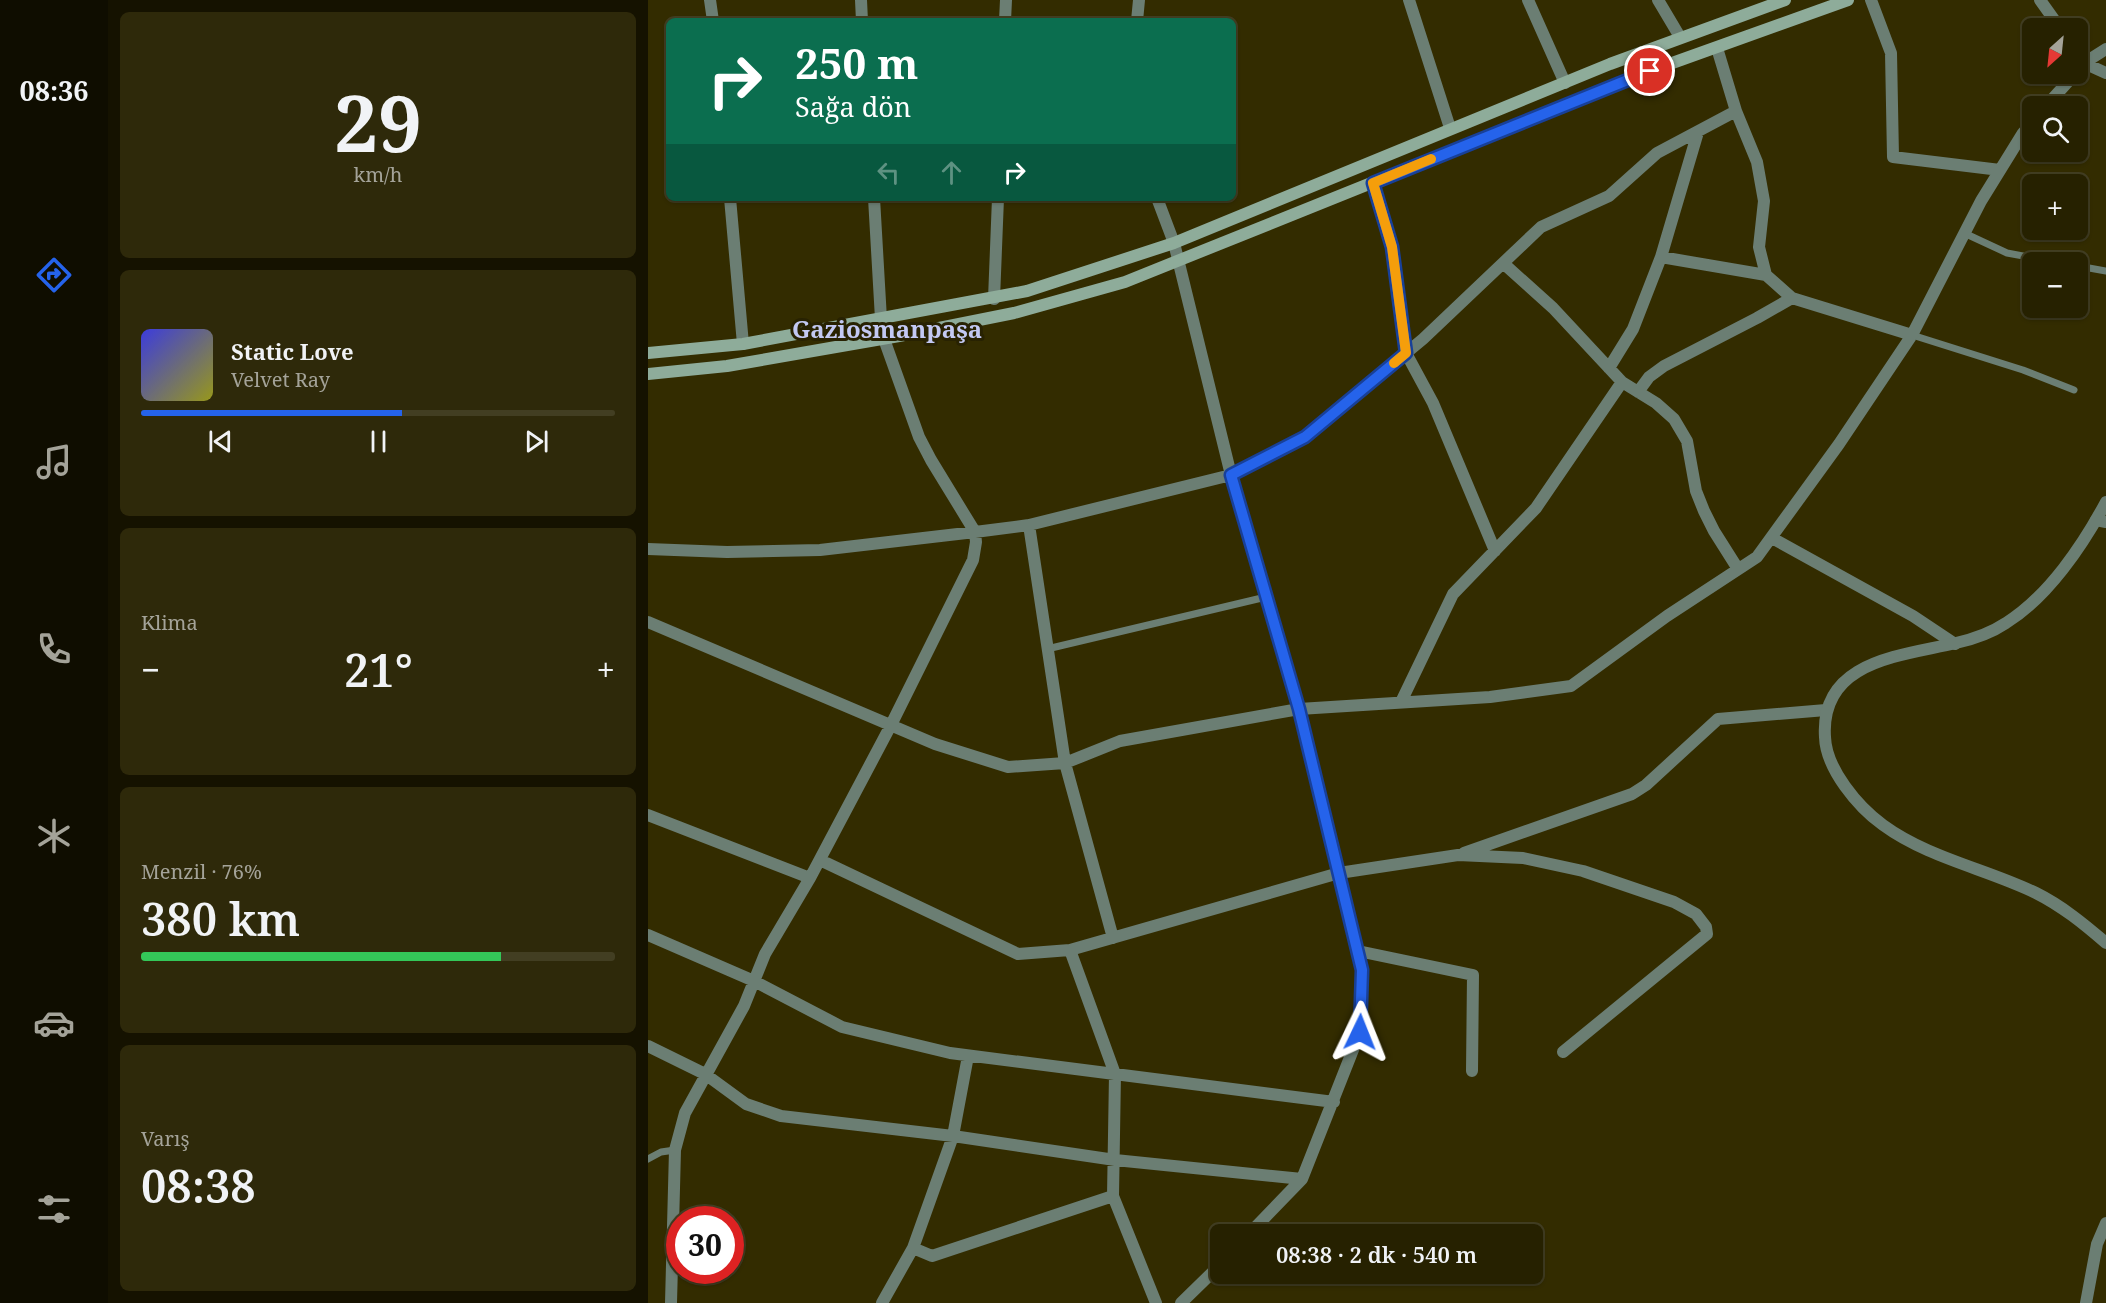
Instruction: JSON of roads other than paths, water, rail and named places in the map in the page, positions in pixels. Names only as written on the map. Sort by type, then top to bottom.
[{"type":"main road","points":[[648,353],[743,344],[994,299],[1027,291],[1174,243],[1450,128],[1680,37],[1785,0]]},
{"type":"main road","points":[[648,374],[727,366],[884,339],[1014,313],[1125,282],[1650,71],[1848,0]]},
{"type":"street","points":[[711,0],[713,18]]},
{"type":"street","points":[[861,0],[862,18]]},
{"type":"street","points":[[1005,18],[1006,0]]},
{"type":"street","points":[[1137,18],[1139,0]]},
{"type":"street","points":[[1409,0],[1450,128]]},
{"type":"street","points":[[1528,0],[1565,83]]},
{"type":"street","points":[[1658,0],[1680,37]]},
{"type":"street","points":[[1871,0],[1891,53],[1893,157],[2000,170]]},
{"type":"street","points":[[2040,0],[2053,18]]},
{"type":"street","points":[[1717,48],[1736,111],[1757,162],[1764,201],[1759,247],[1766,275]]},
{"type":"street","points":[[2088,59],[2106,49]]},
{"type":"street","points":[[2088,68],[2106,73]]},
{"type":"street","points":[[2054,96],[2063,84]]},
{"type":"street","points":[[648,549],[727,552],[820,550],[975,532],[1029,525],[1231,475],[1305,437],[1406,353],[1541,227],[1609,196],[1657,153],[1736,111]]},
{"type":"street","points":[[1610,368],[1633,329],[1661,257],[1698,132]]},
{"type":"street","points":[[648,622],[935,744],[1008,767],[1065,764],[1120,741],[1299,709],[1490,697],[1571,686],[1667,616],[1757,557],[1912,335],[1981,201],[2022,135]]},
{"type":"street","points":[[1373,183],[1392,247],[1406,353],[1433,403],[1495,550]]},
{"type":"street","points":[[730,201],[743,344]]},
{"type":"street","points":[[874,201],[881,319]]},
{"type":"street","points":[[994,299],[998,201]]},
{"type":"street","points":[[1158,201],[1179,261],[1231,475],[1299,709],[1362,970],[1360,1032],[1334,1102],[1302,1179],[1259,1224]]},
{"type":"street","points":[[1661,257],[1766,275],[1792,298],[1912,335]]},
{"type":"street","points":[[1503,263],[1541,296],[1622,382],[1666,410],[1682,429],[1687,441],[1696,491],[1714,531],[1738,569]]},
{"type":"street","points":[[1638,392],[1649,377],[1664,366],[1792,298]]},
{"type":"street","points":[[671,1303],[675,1150],[684,1113],[744,1006],[765,954],[820,860],[891,725],[973,560],[975,532],[919,437],[884,339]]},
{"type":"street","points":[[1401,702],[1453,594],[1536,508],[1622,382]]},
{"type":"street","points":[[2106,502],[2101,521],[2056,577],[2022,611],[1993,631],[1954,644],[1884,658],[1867,665],[1840,686],[1826,710],[1824,724],[1825,743],[1834,766],[1849,791],[1864,809],[1883,825],[1923,847],[2035,893],[2082,921],[2106,943]]},
{"type":"street","points":[[1029,525],[1065,764],[1113,938]]},
{"type":"street","points":[[1772,538],[1913,616],[1954,644]]},
{"type":"street","points":[[820,860],[1018,954],[1070,950],[1339,873],[1458,855],[1632,794],[1646,785],[1718,719],[1826,710]]},
{"type":"street","points":[[648,815],[810,878]]},
{"type":"street","points":[[1458,855],[1523,858],[1583,871],[1674,902],[1696,914],[1706,927],[1707,934],[1563,1052]]},
{"type":"street","points":[[648,935],[754,981],[842,1027],[968,1056],[1334,1102]]},
{"type":"street","points":[[1070,950],[1115,1074],[1113,1196],[1156,1303]]},
{"type":"street","points":[[1358,951],[1473,975],[1472,1071]]},
{"type":"street","points":[[648,1046],[705,1074],[746,1104],[781,1116],[952,1136],[1115,1160],[1302,1179]]},
{"type":"street","points":[[882,1303],[913,1248],[952,1136],[968,1056]]},
{"type":"street","points":[[913,1248],[932,1256],[1113,1196]]},
{"type":"street","points":[[2086,1303],[2097,1244],[2106,1223]]},
{"type":"street","points":[[1181,1303],[1210,1275]]},
{"type":"street","points":[[2089,1286],[2093,1303]]},
{"type":"lane","points":[[1964,233],[2007,253],[2022,256]]},
{"type":"lane","points":[[2088,268],[2106,271]]},
{"type":"lane","points":[[1912,335],[2023,370],[2074,390]]},
{"type":"lane","points":[[1047,649],[1266,597]]},
{"type":"lane","points":[[648,1159],[661,1152],[675,1150]]},
{"type":"district","name":"Gaziosmanpaşa","points":[[887,330]]}]
